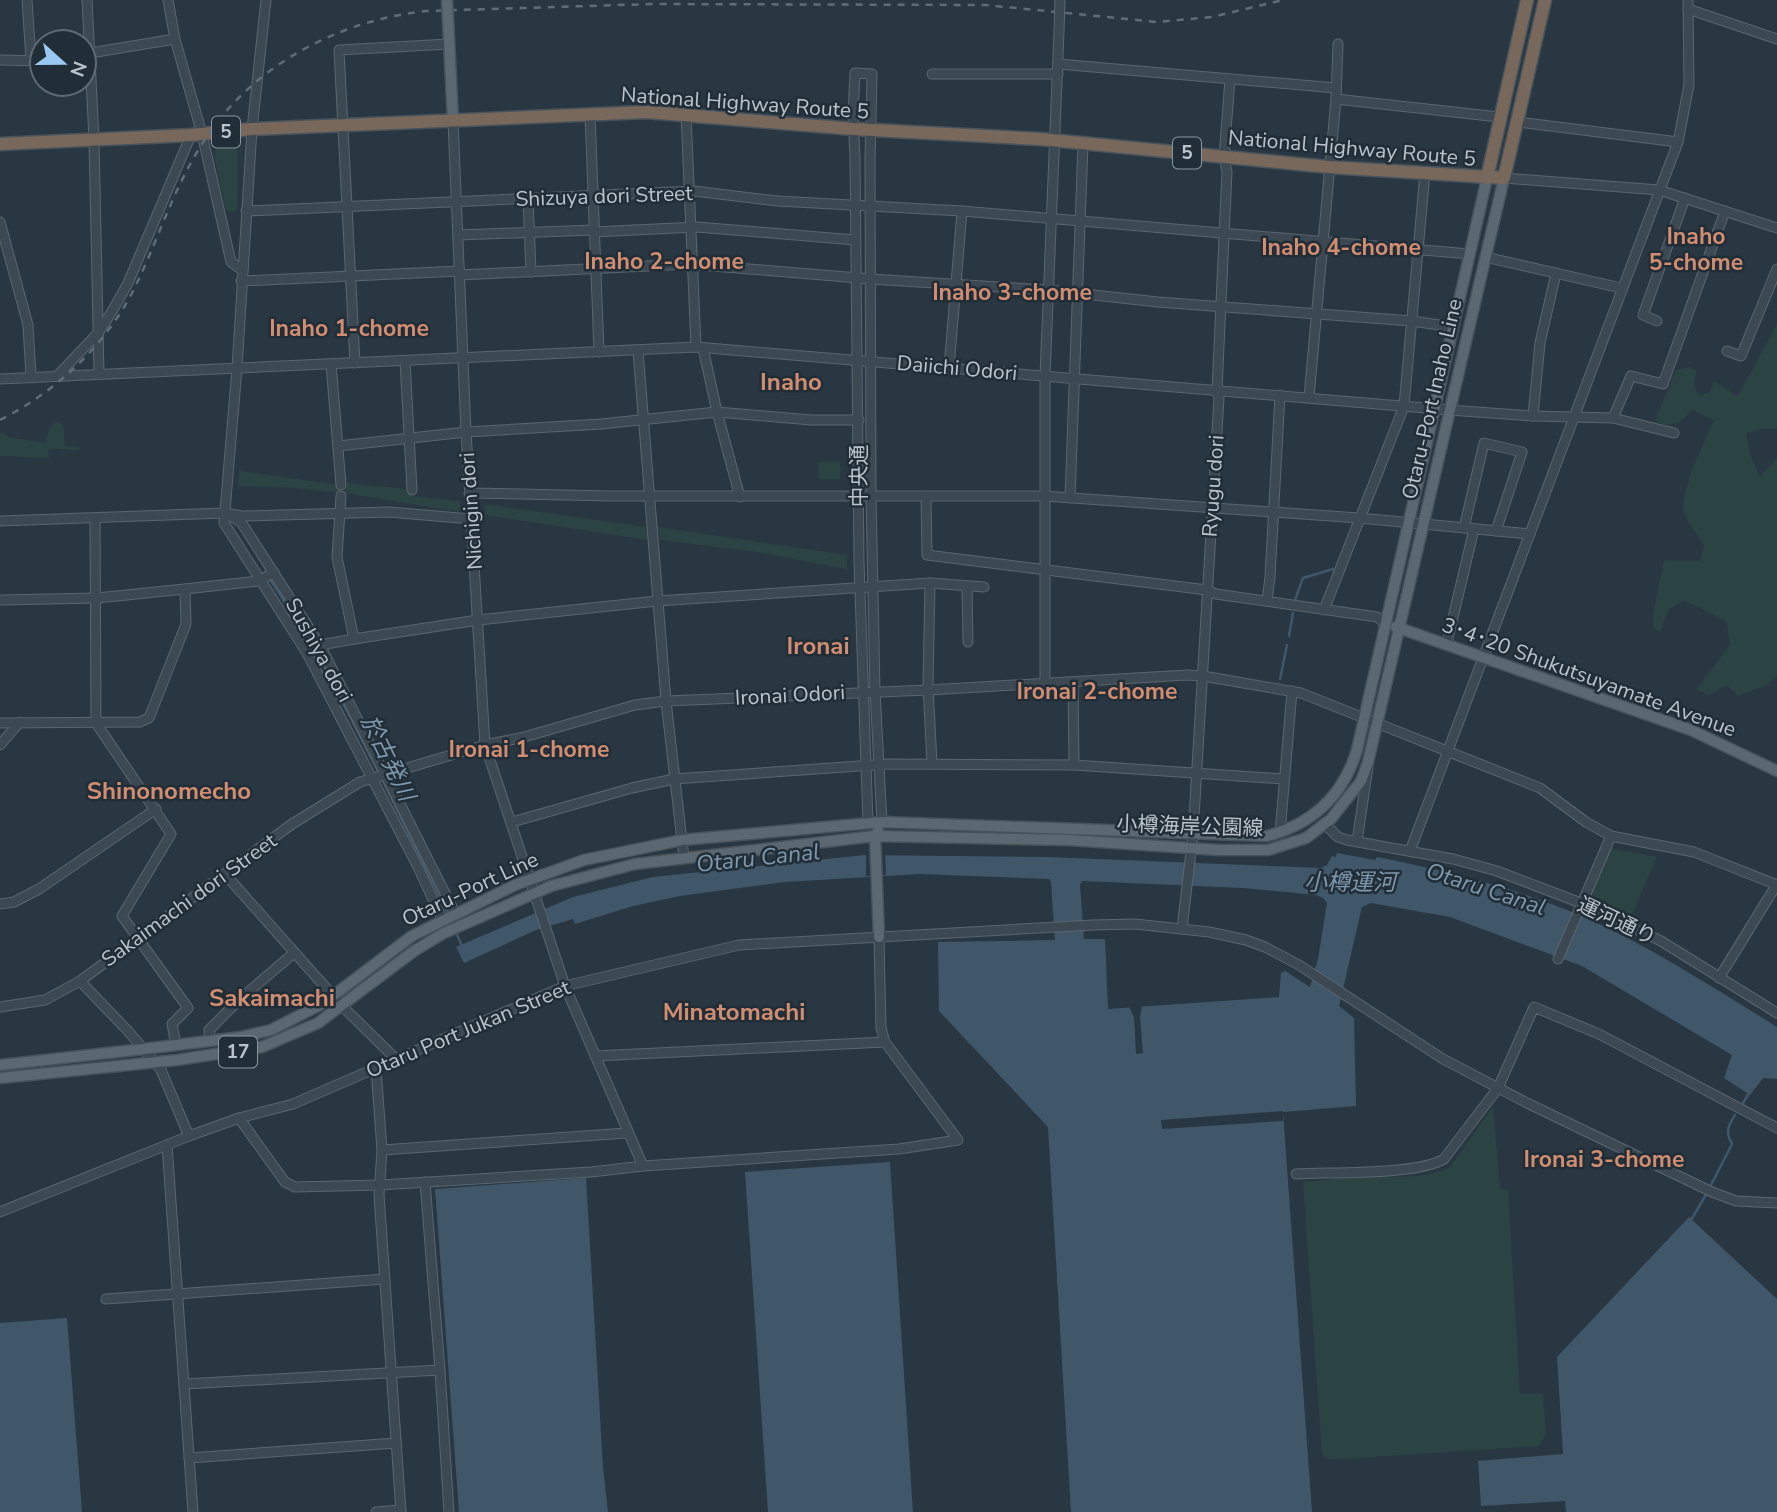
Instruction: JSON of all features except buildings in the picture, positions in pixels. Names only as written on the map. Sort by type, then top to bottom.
[{"type":"highway","name":"National Highway Route 5","points":[[1486,178],[1527,0]]},
{"type":"highway","name":"National Highway Route 5","points":[[0,144],[251,129],[647,112],[854,129],[1056,141],[1329,167],[1504,178],[1545,0]]},
{"type":"main road","points":[[447,0],[453,121]]},
{"type":"main road","name":"Otaru-Port Inaho Line","points":[[1386,625],[1486,178]]},
{"type":"main road","name":"Otaru-Port Inaho Line","points":[[1400,628],[1504,178]]},
{"type":"main road","name":"3･4･20 Shukutsuyamate Avenue","points":[[1386,625],[1447,643],[1690,730],[1775,767]]},
{"type":"main road","name":"小樽海岸公園線","points":[[882,822],[1193,834],[1267,836],[1280,833],[1306,821],[1332,796],[1353,764],[1386,625]]},
{"type":"main road","name":"小樽海岸公園線","points":[[875,835],[1069,840],[1219,850],[1268,850],[1306,838],[1325,824],[1361,781],[1400,628]]},
{"type":"main road","points":[[868,822],[875,835],[879,937]]},
{"type":"main road","points":[[875,835],[882,822]]},
{"type":"main road","name":"Otaru-Port Line","points":[[0,1065],[176,1045],[271,1030],[333,996],[394,948],[442,919],[530,880],[584,860],[682,840],[882,822]]},
{"type":"main road","name":"Otaru-Port Line","points":[[0,1078],[155,1062],[262,1047],[317,1023],[414,951],[444,933],[551,886],[635,864],[875,835]]},
{"type":"street","points":[[27,0],[29,28]]},
{"type":"street","points":[[87,0],[87,28]]},
{"type":"street","points":[[168,0],[196,134],[232,262],[242,270]]},
{"type":"street","name":"Sushiya dori","points":[[266,0],[251,129],[224,523],[229,535],[267,576],[320,645],[442,919]]},
{"type":"street","points":[[1045,681],[1045,376],[1060,0]]},
{"type":"street","points":[[1410,851],[1678,142],[1689,85],[1688,5],[1777,39]]},
{"type":"street","points":[[98,51],[175,39]]},
{"type":"street","points":[[355,363],[339,50],[449,44]]},
{"type":"street","points":[[1309,397],[1336,99],[1338,44]]},
{"type":"street","points":[[0,60],[28,60]]},
{"type":"street","points":[[932,74],[1058,69],[1336,88]]},
{"type":"street","name":"中央通","points":[[868,822],[860,586],[855,74],[872,74],[871,496],[882,822]]},
{"type":"street","name":"Ryugu dori","points":[[1182,929],[1193,834],[1219,398],[1217,390],[1227,172],[1224,157],[1230,79]]},
{"type":"street","points":[[91,98],[99,374]]},
{"type":"street","points":[[1336,99],[1499,117]]},
{"type":"street","points":[[590,114],[599,352]]},
{"type":"street","points":[[686,114],[691,264],[699,348],[740,497]]},
{"type":"street","name":"Nichigin dori","points":[[453,121],[466,432],[485,745],[565,986],[643,1166]]},
{"type":"street","points":[[1518,122],[1678,142]]},
{"type":"street","points":[[57,376],[99,332],[128,283],[196,134]]},
{"type":"street","points":[[1070,498],[1083,144]]},
{"type":"street","points":[[1324,610],[1404,406],[1425,173]]},
{"type":"street","points":[[1504,178],[1659,190],[1777,228]]},
{"type":"street","name":"Shizuya dori Street","points":[[246,211],[689,191],[777,201],[962,211],[1470,254]]},
{"type":"street","points":[[528,198],[531,272]]},
{"type":"street","points":[[1657,321],[1643,315],[1685,198]]},
{"type":"street","points":[[949,368],[962,211]]},
{"type":"street","points":[[1613,418],[1631,376],[1663,384],[1725,211]]},
{"type":"street","points":[[0,222],[28,325],[31,377]]},
{"type":"street","points":[[458,235],[690,228],[855,240]]},
{"type":"street","points":[[1485,257],[1621,288]]},
{"type":"street","points":[[241,281],[691,264],[1048,290],[1220,307],[1412,321],[1453,327]]},
{"type":"street","points":[[1727,351],[1741,356],[1777,269]]},
{"type":"street","points":[[1533,416],[1540,342],[1556,273]]},
{"type":"street","name":"Daiichi Odori","points":[[0,379],[699,348],[1449,410],[1613,418],[1674,433]]},
{"type":"street","points":[[638,351],[666,701],[684,858]]},
{"type":"street","points":[[405,361],[412,490]]},
{"type":"street","points":[[331,364],[341,485]]},
{"type":"street","points":[[1267,601],[1280,395]]},
{"type":"street","points":[[338,446],[466,432],[601,424],[717,412],[811,420],[859,420]]},
{"type":"street","points":[[1447,643],[1484,443],[1522,452],[1496,531]]},
{"type":"street","points":[[470,493],[740,497],[1044,496],[1359,518],[1530,534]]},
{"type":"street","points":[[341,496],[337,556],[355,639]]},
{"type":"street","points":[[926,496],[927,555],[1207,590],[1216,594],[1377,617],[1386,625]]},
{"type":"street","points":[[0,521],[224,513],[243,516],[389,512],[471,519]]},
{"type":"street","name":"Sushiya dori","points":[[224,513],[241,522],[307,653],[455,913]]},
{"type":"street","points":[[95,518],[96,723],[171,834],[122,916],[188,1009],[172,1024],[176,1045]]},
{"type":"street","points":[[0,600],[97,598],[185,589],[267,576]]},
{"type":"street","points":[[930,583],[928,690],[932,764]]},
{"type":"street","points":[[307,653],[320,645],[478,620],[657,601],[930,583],[984,587]]},
{"type":"street","points":[[967,587],[968,642]]},
{"type":"street","points":[[0,723],[140,722],[149,718],[186,624],[185,589]]},
{"type":"street","name":"Ironai Odori","points":[[379,778],[485,745],[524,737],[635,705],[666,701],[928,690],[1045,681],[1203,676],[1292,691],[1541,788],[1586,822],[1611,836],[1694,852],[1777,884]]},
{"type":"street","points":[[1073,682],[1074,765]]},
{"type":"street","points":[[1280,833],[1292,691]]},
{"type":"street","points":[[0,745],[20,722]]},
{"type":"street","points":[[1357,841],[1367,788],[1368,762]]},
{"type":"street","points":[[512,822],[674,779],[878,765],[1074,765],[1284,779]]},
{"type":"street","name":"Sakaimachi dori Street","points":[[0,1007],[46,999],[80,981],[317,807],[360,782],[379,778]]},
{"type":"street","points":[[0,904],[14,902],[39,889],[156,809]]},
{"type":"street","name":"運河通り","points":[[1325,824],[1338,837],[1497,871],[1581,903],[1661,941],[1777,1013]]},
{"type":"street","points":[[1559,956],[1611,836]]},
{"type":"street","points":[[225,874],[342,1006],[396,1059]]},
{"type":"street","points":[[1719,978],[1777,884]]},
{"type":"street","name":"Otaru Port Jukan Street","points":[[0,1212],[189,1136],[239,1118],[293,1104],[565,986],[704,951],[739,945],[1040,927],[1135,925],[1182,929]]},
{"type":"street","points":[[1182,929],[1246,940],[1282,955],[1443,1059],[1497,1088],[1712,1192],[1737,1200],[1777,1203]]},
{"type":"street","points":[[239,1118],[285,1182],[295,1187],[380,1185],[591,1172],[643,1166],[899,1149],[958,1140],[885,1042],[881,1028],[879,937]]},
{"type":"street","points":[[210,1040],[209,1030],[240,999],[294,953]]},
{"type":"street","points":[[80,981],[161,1070],[189,1136]]},
{"type":"street","points":[[1296,1174],[1433,1166],[1444,1159],[1497,1088],[1534,1007],[1599,1034],[1777,1128]]},
{"type":"street","points":[[595,1056],[885,1042]]},
{"type":"street","points":[[376,1068],[382,1150],[379,1195],[401,1511],[376,1512]]},
{"type":"street","points":[[382,1150],[628,1133]]},
{"type":"street","points":[[167,1145],[193,1512]]},
{"type":"street","points":[[425,1182],[449,1512]]},
{"type":"street","points":[[106,1299],[385,1279]]},
{"type":"street","points":[[184,1384],[440,1370]]},
{"type":"street","points":[[189,1458],[396,1443]]},
{"type":"green space","points":[[236,148],[237,208],[233,213],[226,210],[214,156],[215,149]]},
{"type":"green space","points":[[1777,324],[1777,429],[1746,433],[1751,457],[1760,477],[1777,458],[1777,676],[1766,685],[1738,696],[1727,685],[1709,695],[1696,690],[1730,645],[1727,622],[1684,600],[1669,609],[1660,632],[1653,628],[1655,602],[1664,560],[1700,561],[1704,546],[1684,513],[1683,504],[1694,466],[1714,420],[1692,410],[1679,423],[1664,425],[1655,420],[1676,370],[1689,367],[1697,371],[1694,387],[1700,395],[1709,393],[1714,381],[1736,396]]},
{"type":"green space","points":[[56,422],[63,424],[65,446],[79,447],[80,450],[48,449],[49,458],[0,456],[0,433],[3,432],[7,437],[45,443],[49,428]]},
{"type":"green space","points":[[818,462],[841,462],[840,479],[819,479]]},
{"type":"green space","points":[[239,471],[340,485],[340,493],[238,486]]},
{"type":"green space","points":[[345,483],[408,489],[411,496],[460,501],[460,512],[345,493]]},
{"type":"green space","points":[[484,504],[646,527],[648,540],[485,515]]},
{"type":"green space","points":[[658,527],[847,555],[847,569],[756,552],[660,540]]},
{"type":"green space","points":[[1610,848],[1657,857],[1631,917],[1588,898]]},
{"type":"green space","points":[[1493,1106],[1500,1189],[1508,1190],[1520,1394],[1543,1394],[1546,1435],[1538,1446],[1330,1460],[1322,1455],[1303,1182],[1369,1176],[1421,1176],[1441,1171],[1450,1167]]},
{"type":"water","points":[[1337,853],[1375,860],[1377,857],[1473,879],[1544,901],[1621,935],[1777,1027],[1777,1079],[1763,1078],[1750,1095],[1724,1078],[1732,1055],[1582,966],[1450,917],[1371,903],[1362,907],[1339,1006],[1354,1018],[1356,1106],[1283,1112],[1312,1512],[1071,1512],[1048,1127],[939,1011],[938,942],[1055,940],[1049,879],[920,874],[785,882],[680,896],[633,906],[575,924],[573,919],[536,930],[464,963],[456,947],[573,897],[653,877],[865,855],[1048,857],[1321,868],[1327,865],[1332,856],[1336,857]],"holes":[[[1082,881],[1243,888],[1316,895],[1327,903],[1318,959],[1310,987],[1285,971],[1281,973],[1279,997],[1108,1009],[1105,939],[1084,939],[1080,885]]]},
{"type":"water","points":[[890,1162],[913,1512],[768,1512],[745,1172]]},
{"type":"water","points":[[586,1178],[608,1512],[459,1512],[435,1189]]},
{"type":"water","points":[[1689,1217],[1777,1299],[1777,1512],[1566,1512],[1565,1501],[1481,1506],[1478,1461],[1563,1454],[1557,1357]]},
{"type":"water","points":[[67,1318],[82,1512],[0,1512],[0,1323]]},
{"type":"pier","points":[[866,852],[885,852],[886,875],[866,876]]},
{"type":"pier","points":[[1142,1006],[1140,1017],[1143,1053],[1136,1054],[1134,1017],[1129,1007]]},
{"type":"pier","points":[[1283,1111],[1283,1121],[1162,1129],[1161,1120]]},
{"type":"waterway","points":[[1295,600],[1303,578],[1333,569]]},
{"type":"waterway","name":"於古発川","points":[[271,581],[313,645]]},
{"type":"waterway","points":[[1289,636],[1293,613]]},
{"type":"waterway","points":[[1280,679],[1287,645]]},
{"type":"waterway","name":"於古発川","points":[[316,651],[379,773]]},
{"type":"waterway","name":"於古発川","points":[[382,779],[448,914]]},
{"type":"waterway","name":"於古発川","points":[[455,930],[462,946]]},
{"type":"waterway","points":[[1743,1103],[1749,1093]]},
{"type":"waterway","points":[[1710,1187],[1732,1144],[1728,1129],[1735,1115]]},
{"type":"waterway","points":[[1691,1220],[1707,1193]]},
{"type":"railway","points":[[0,420],[58,382],[76,367],[107,332],[132,293],[189,166],[219,120],[268,72],[296,53],[359,25],[426,11],[652,4],[986,5],[1157,22],[1212,17],[1283,0]]},
{"type":"district","name":"Inaho 4-chome","points":[[1341,247]]},
{"type":"district","name":"Inaho 5-chome","points":[[1696,249]]},
{"type":"district","name":"Inaho 2-chome","points":[[664,261]]},
{"type":"district","name":"Inaho 3-chome","points":[[1012,292]]},
{"type":"district","name":"Inaho 1-chome","points":[[349,328]]},
{"type":"district","name":"Inaho","points":[[791,382]]},
{"type":"district","name":"Ironai","points":[[818,646]]},
{"type":"district","name":"Ironai 2-chome","points":[[1097,691]]},
{"type":"district","name":"Ironai 1-chome","points":[[529,749]]},
{"type":"district","name":"Shinonomecho","points":[[169,791]]},
{"type":"district","name":"Sakaimachi","points":[[272,998]]},
{"type":"district","name":"Minatomachi","points":[[734,1012]]},
{"type":"district","name":"Ironai 3-chome","points":[[1604,1159]]},
{"type":"water label","name":"Otaru Canal","points":[[758,858]]},
{"type":"water label","name":"小樽運河","points":[[1350,882]]},
{"type":"water label","name":"Otaru Canal","points":[[1486,889]]}]
